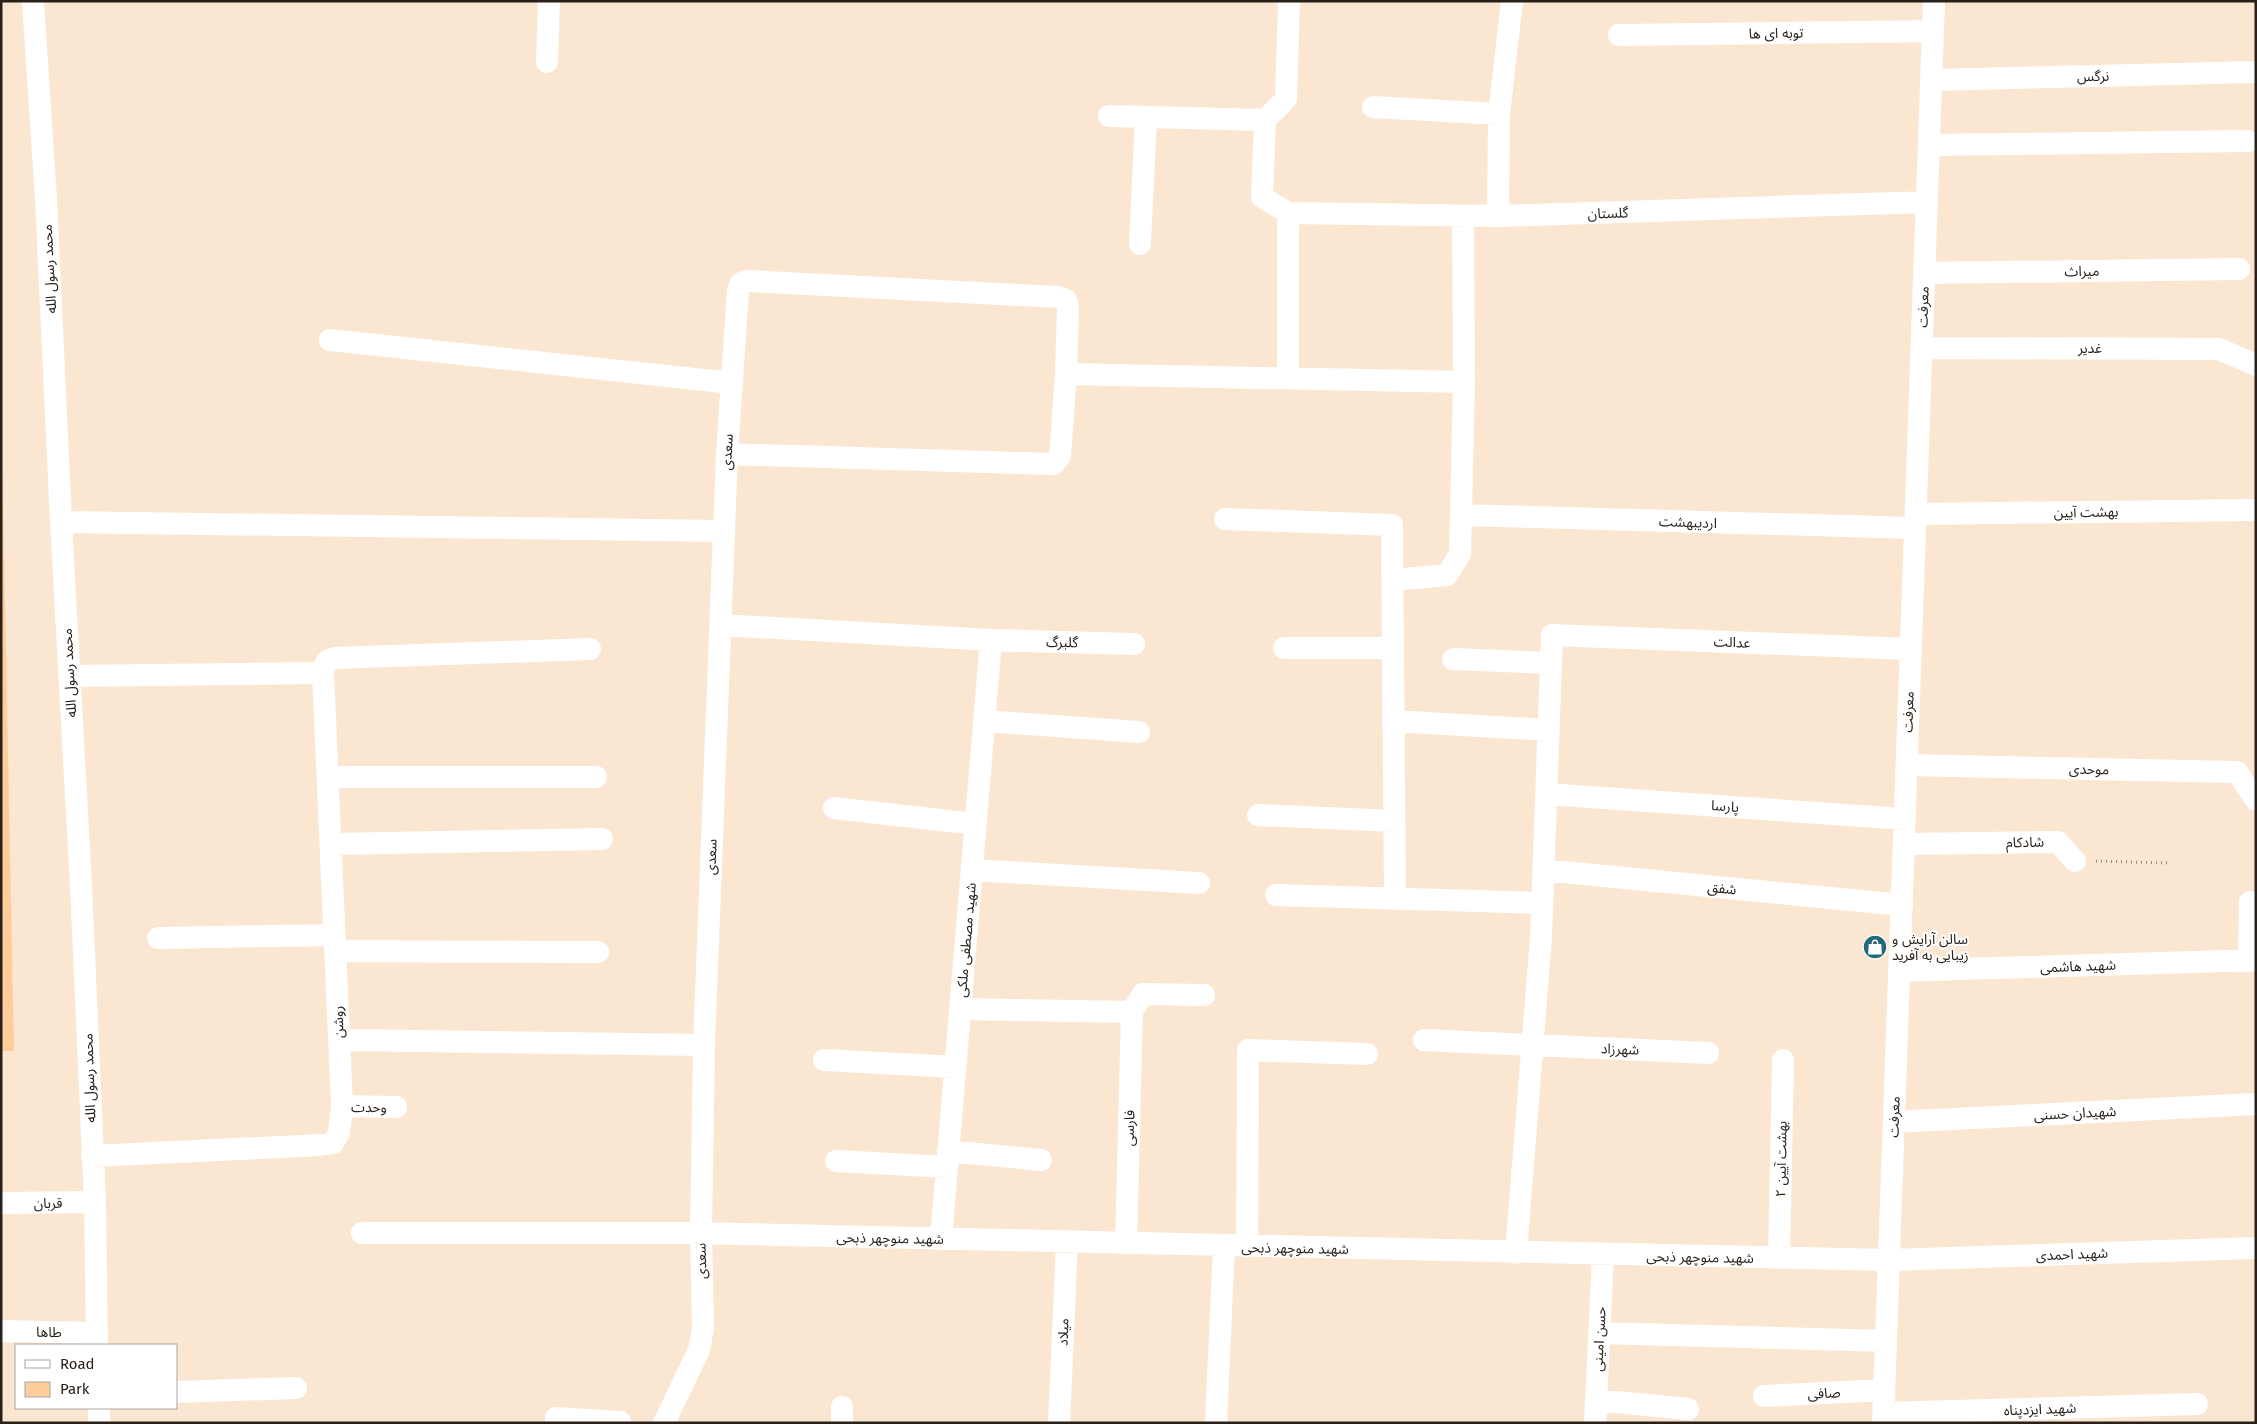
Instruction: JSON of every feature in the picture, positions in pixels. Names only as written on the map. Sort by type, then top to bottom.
[{"type":"street","name":"محمد رسول الله","points":[[33,1],[46,200],[81,886],[95,1202],[97,1339]]},
{"type":"street","points":[[547,62],[549,1]]},
{"type":"street","points":[[1288,379],[1288,213],[1262,197],[1265,120],[1286,99],[1289,1]]},
{"type":"street","points":[[1498,216],[1499,114],[1512,1]]},
{"type":"street","name":"معرفت","points":[[1883,1418],[1934,1]]},
{"type":"street","name":"توبه ای ها","points":[[1619,35],[1933,32]]},
{"type":"street","name":"نرگس","points":[[1931,80],[2256,72]]},
{"type":"street","points":[[1374,107],[1499,114]]},
{"type":"street","points":[[1109,116],[1265,120]]},
{"type":"street","points":[[1140,244],[1146,117]]},
{"type":"street","points":[[1929,145],[2248,141]]},
{"type":"street","name":"گلستان","points":[[1288,213],[1498,216],[1927,202]]},
{"type":"street","points":[[1393,580],[1447,575],[1460,554],[1464,382],[1463,216]]},
{"type":"street","name":"میراث","points":[[1924,273],[2239,269]]},
{"type":"street","name":"سعدی","points":[[664,1423],[699,1350],[703,1328],[701,1233],[704,1044],[727,454],[738,290],[741,283],[748,281],[1058,297],[1066,300],[1068,307],[1066,374]]},
{"type":"street","points":[[330,340],[732,383]]},
{"type":"street","name":"غدیر","points":[[1922,348],[2219,349],[2256,365]]},
{"type":"street","points":[[727,454],[1054,464],[1060,456],[1066,374],[1464,382]]},
{"type":"street","name":"بهشت آیین","points":[[1915,521],[2256,510]]},
{"type":"street","name":"اردیبهشت","points":[[1461,515],[1915,521]]},
{"type":"street","points":[[1225,519],[1392,525],[1395,899]]},
{"type":"street","points":[[61,522],[724,531]]},
{"type":"street","name":"گلبرگ","points":[[720,625],[991,640],[1134,644]]},
{"type":"street","name":"عدالت","points":[[1551,663],[1552,635],[1911,649]]},
{"type":"street","name":"شهید مصطفی ملکی","points":[[941,1239],[991,640]]},
{"type":"street","points":[[1284,648],[1393,648]]},
{"type":"street","points":[[70,676],[325,667],[335,658],[590,649]]},
{"type":"street","points":[[1453,659],[1551,663],[1542,903],[1516,1253]]},
{"type":"street","name":"روشن","points":[[92,1156],[321,1145],[333,1142],[339,1133],[342,1106],[325,667]]},
{"type":"street","points":[[984,721],[1139,732]]},
{"type":"street","points":[[1393,721],[1548,730]]},
{"type":"street","name":"موحدی","points":[[1907,765],[2237,772],[2256,800]]},
{"type":"street","points":[[328,777],[596,777]]},
{"type":"street","name":"پارسا","points":[[1546,794],[1905,819]]},
{"type":"street","points":[[834,808],[976,824]]},
{"type":"street","points":[[1258,815],[1394,821]]},
{"type":"street","points":[[331,844],[602,839]]},
{"type":"street","name":"شادکام","points":[[1904,844],[2058,842],[2075,861]]},
{"type":"street","points":[[972,870],[1199,883]]},
{"type":"street","name":"شفق","points":[[1543,870],[1902,905]]},
{"type":"street","points":[[1276,895],[1542,903]]},
{"type":"street","points":[[2250,902],[2252,961]]},
{"type":"street","points":[[158,938],[598,952]]},
{"type":"street","name":"شهید هاشمی","points":[[1899,970],[2252,961]]},
{"type":"street","points":[[960,1009],[1132,1012],[1143,994],[1204,996]]},
{"type":"street","name":"فارسی","points":[[1126,1244],[1132,1012]]},
{"type":"street","points":[[339,1040],[704,1044]]},
{"type":"street","name":"شهرزاد","points":[[1424,1040],[1708,1053]]},
{"type":"street","points":[[1247,1246],[1248,1050],[1367,1054]]},
{"type":"street","points":[[824,1060],[955,1067]]},
{"type":"street","name":"بهشت آیین ۲","points":[[1779,1258],[1783,1060]]},
{"type":"street","name":"شهیدان حسنی","points":[[1894,1122],[2256,1104]]},
{"type":"street","name":"وحدت","points":[[342,1106],[396,1107]]},
{"type":"street","points":[[836,1161],[1041,1160]]},
{"type":"street","name":"قربان","points":[[1,1203],[95,1202]]},
{"type":"street","name":"شهید منوچهر ذبحی","points":[[362,1233],[701,1233],[1602,1255],[1889,1260]]},
{"type":"street","name":"میلاد","points":[[1059,1423],[1067,1242]]},
{"type":"street","points":[[1216,1423],[1224,1246]]},
{"type":"street","name":"شهید احمدی","points":[[1889,1260],[2256,1248]]},
{"type":"street","name":"حسن امینی","points":[[1595,1423],[1602,1255]]},
{"type":"street","name":"طاها","points":[[1,1331],[97,1339]]},
{"type":"street","points":[[1599,1333],[1886,1341]]},
{"type":"street","points":[[178,1392],[296,1388]]},
{"type":"street","name":"صافی","points":[[1764,1396],[1884,1390]]},
{"type":"street","points":[[1596,1400],[1688,1408]]},
{"type":"street","name":"شهید ایزدپناه","points":[[1883,1418],[2197,1404]]},
{"type":"street","points":[[99,1409],[99,1423]]},
{"type":"street","points":[[556,1423],[556,1418],[620,1422]]},
{"type":"path","points":[[2075,861],[2167,863]]},
{"type":"green space","points":[[1,407],[14,1051],[1,1051]]},
{"type":"place","name":"سالن آرایش و زیبایی به آفرید","points":[[1875,947]]}]
